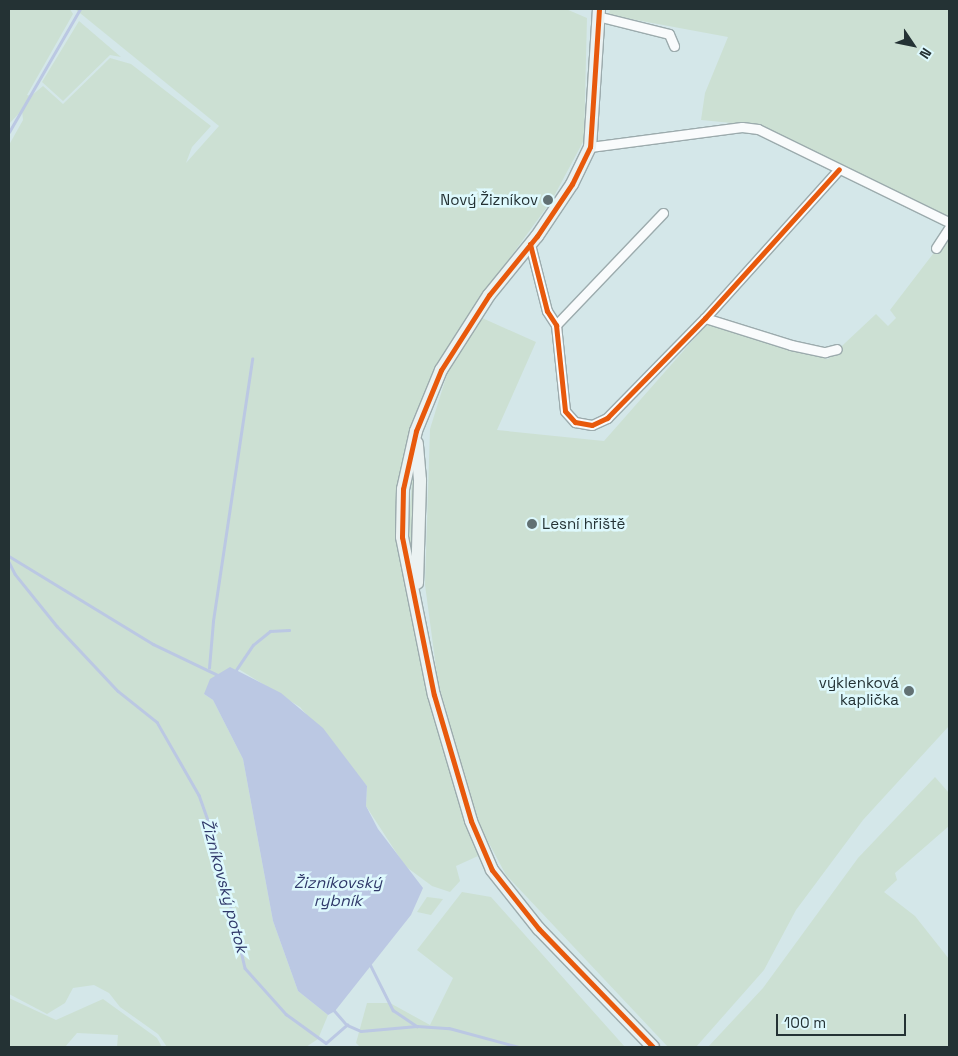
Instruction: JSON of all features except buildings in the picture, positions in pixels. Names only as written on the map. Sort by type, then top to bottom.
[{"type":"street","points":[[653,1047],[539,929],[492,870],[471,822],[434,695],[416,601],[420,480],[416,431],[441,370],[489,295],[530,244],[572,184],[590,147],[598,12],[669,34],[674,46]]},
{"type":"street","points":[[590,147],[742,127],[758,129],[949,222]]},
{"type":"street","points":[[530,244],[547,311],[556,326],[564,411],[575,422],[592,425],[607,418],[705,318],[839,169]]},
{"type":"street","points":[[556,326],[663,213]]},
{"type":"street","points":[[936,248],[949,228]]},
{"type":"street","points":[[705,318],[791,345],[825,352],[837,350]]},
{"type":"green space","points":[[9,9],[70,9],[73,14],[27,95],[31,96],[43,86],[63,104],[110,58],[131,64],[211,126],[192,147],[186,163],[219,126],[75,9],[566,9],[587,18],[584,140],[552,200],[485,292],[436,368],[410,429],[400,489],[400,538],[478,856],[456,866],[460,881],[450,892],[432,886],[405,866],[366,806],[367,786],[300,707],[237,668],[204,694],[213,700],[243,759],[273,921],[298,991],[328,1015],[318,1039],[306,1047],[167,1047],[158,1034],[120,1007],[109,993],[94,985],[73,988],[65,1003],[47,1014],[9,994],[9,145],[23,120],[22,110],[9,124]]},
{"type":"green space","points":[[610,9],[949,9],[949,219],[763,126],[701,120],[705,93],[728,37],[609,15]]},
{"type":"green space","points":[[79,21],[121,57],[110,55],[63,101],[42,82]]},
{"type":"green space","points":[[949,233],[949,726],[863,820],[796,910],[764,970],[696,1047],[668,1047],[506,875],[476,819],[438,682],[425,585],[430,429],[448,371],[480,317],[536,342],[497,430],[604,441],[708,323],[828,359],[876,314],[888,326],[896,318],[890,310]]},
{"type":"green space","points":[[413,470],[413,557],[408,533]]},
{"type":"green space","points":[[935,777],[949,793],[949,826],[895,873],[897,880],[884,892],[915,916],[949,959],[949,1047],[708,1047],[763,988],[858,858]]},
{"type":"green space","points":[[462,892],[491,897],[625,1047],[360,1047],[356,1043],[367,1003],[390,1003],[430,1025],[453,978],[417,950]]},
{"type":"green space","points":[[427,897],[443,899],[431,915],[417,912]]},
{"type":"green space","points":[[9,998],[56,1020],[103,999],[157,1038],[162,1047],[117,1047],[118,1035],[77,1033],[65,1047],[9,1047]]},
{"type":"water","name":"Žizníkovský rybník","points":[[230,667],[281,693],[323,728],[367,786],[366,806],[378,829],[423,888],[411,915],[335,1011],[328,1015],[298,991],[273,921],[243,759],[213,700],[204,694],[210,679]]},
{"type":"waterway","points":[[9,132],[80,9]]},
{"type":"waterway","points":[[209,668],[213,621],[252,359]]},
{"type":"waterway","points":[[9,556],[153,644],[220,676]]},
{"type":"waterway","name":"Žizníkovský potok","points":[[9,562],[15,574],[57,626],[118,691],[157,722],[199,795],[215,840],[245,968],[286,1014],[326,1043],[347,1025],[361,1031],[417,1026],[449,1028],[519,1047]]},
{"type":"waterway","points":[[236,670],[253,645],[270,631],[289,630]]},
{"type":"waterway","points":[[369,962],[393,1010],[417,1026]]},
{"type":"waterway","points":[[333,1009],[347,1025]]},
{"type":"cycle path","points":[[599,9],[590,147],[572,184],[537,236],[489,295],[441,370],[416,431],[403,489],[402,537],[434,695],[471,821],[492,870],[539,929],[653,1047]]},
{"type":"cycle path","points":[[530,244],[547,311],[556,325],[565,411],[575,422],[592,425],[607,418],[705,318],[839,169]]},
{"type":"place","name":"Nový Žizníkov","points":[[548,200]]},
{"type":"place","name":"Lesní hřiště","points":[[532,524]]},
{"type":"place","name":"výklenková kaplička","points":[[909,691]]}]
